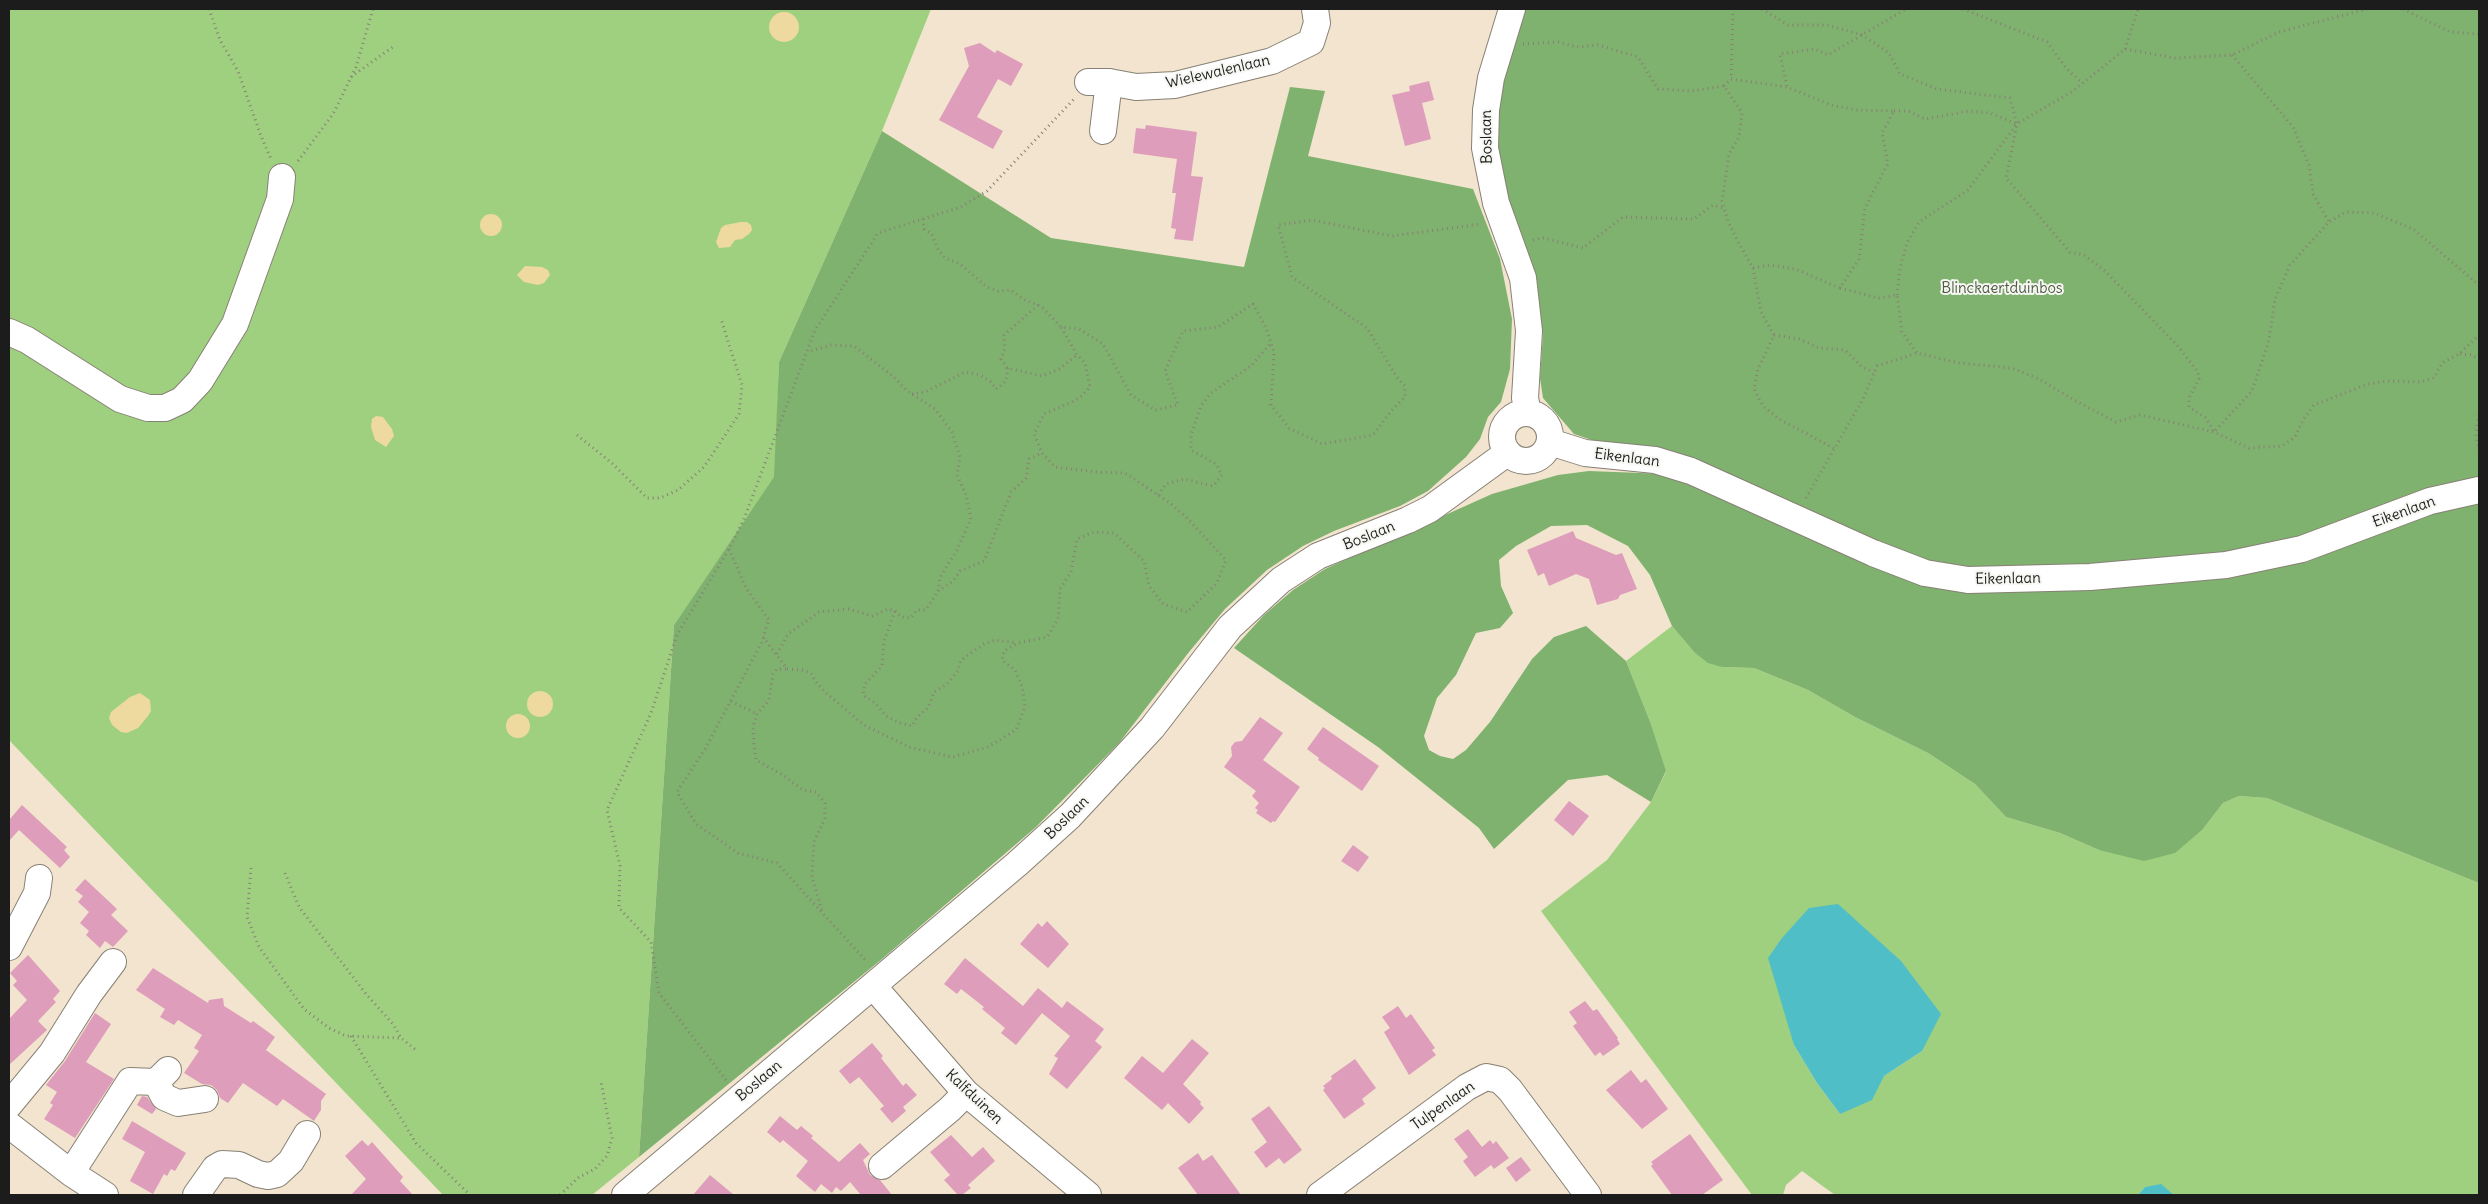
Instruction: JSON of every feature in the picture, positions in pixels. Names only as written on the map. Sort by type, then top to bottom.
[{"type":"street","name":"Wielewalenlaan","points":[[1098,82],[1136,87],[1176,85],[1272,61],[1311,42],[1317,23],[1315,9]]},
{"type":"street","name":"Boslaan","points":[[1512,9],[1491,78],[1486,110],[1485,148],[1488,176],[1524,278],[1529,330],[1525,398],[1528,413]]},
{"type":"street","points":[[1098,82],[1104,131]]},
{"type":"street","points":[[9,332],[27,340],[120,399],[148,408],[164,408],[182,400],[200,381],[235,324],[280,199],[282,177]]},
{"type":"street","points":[[1528,413],[1541,418],[1547,425],[1550,442],[1543,455],[1528,462],[1516,460],[1507,453],[1501,440],[1504,426],[1512,417],[1528,413]]},
{"type":"street","name":"Eikenlaan","points":[[1550,442],[1585,453],[1655,460],[1691,471],[1873,553],[1925,573],[1968,580],[2007,581],[2159,572],[2226,565],[2302,549],[2430,501],[2479,490]]},
{"type":"street","name":"Boslaan","points":[[625,1195],[1017,864],[1070,816],[1152,728],[1230,627],[1281,580],[1318,556],[1430,509],[1507,453]]},
{"type":"street","points":[[9,947],[36,893],[39,878]]},
{"type":"street","points":[[9,1105],[52,1053],[89,994],[113,962]]},
{"type":"street","name":"Kalfduinen","points":[[880,980],[966,1093],[1088,1195]]},
{"type":"street","points":[[71,1173],[130,1081],[162,1076],[164,1096],[178,1103],[205,1099]]},
{"type":"street","name":"Tulpenlaan","points":[[1320,1195],[1467,1087],[1486,1077],[1500,1080],[1510,1090],[1588,1195]]},
{"type":"street","points":[[882,1166],[950,1109],[966,1093]]},
{"type":"street","points":[[9,1125],[71,1173],[105,1195]]},
{"type":"street","points":[[196,1195],[215,1168],[229,1162],[239,1164],[258,1174],[268,1176],[277,1174],[290,1161],[307,1134]]},
{"type":"path","points":[[209,9],[217,33],[238,71],[261,136],[282,177],[307,151],[333,114],[351,77],[372,9]]},
{"type":"path","points":[[1500,46],[1558,42],[1577,47],[1598,45],[1638,57],[1658,89],[1691,91],[1724,86],[1731,79],[1732,9]]},
{"type":"path","points":[[1762,9],[1788,25],[1827,24],[1862,36],[1889,53],[1900,74],[1937,89],[2010,98],[2017,124],[2006,178],[2070,252],[2084,255],[2105,271],[2177,345],[2198,372],[2199,379],[2189,398],[2189,407],[2206,418],[2214,432]]},
{"type":"path","points":[[1787,86],[1780,54],[1815,49],[1828,55],[1906,9]]},
{"type":"path","points":[[1963,9],[2047,42],[2066,68],[2082,82]]},
{"type":"path","points":[[1917,353],[1902,332],[1897,295],[1900,268],[1907,243],[1919,222],[1968,190],[2017,124],[2073,91],[2125,50],[2138,9]]},
{"type":"path","points":[[2125,50],[2174,58],[2232,55],[2279,32],[2367,9]]},
{"type":"path","points":[[2403,9],[2450,32],[2479,34]]},
{"type":"path","points":[[351,77],[394,46]]},
{"type":"path","points":[[2232,55],[2293,127],[2309,165],[2313,194],[2329,222]]},
{"type":"path","points":[[1731,79],[1787,86],[1831,105],[1856,110],[1908,111],[1925,119],[1969,111],[1990,114],[2017,124]]},
{"type":"path","points":[[740,1098],[659,994],[651,942],[620,908],[620,866],[607,810],[651,713],[678,634],[729,549],[744,519],[815,330],[878,233],[961,207],[987,191],[1098,82]]},
{"type":"path","points":[[1724,86],[1742,112],[1743,122],[1739,137],[1729,154],[1723,188],[1724,208],[1731,228],[1753,268],[1761,312],[1774,334],[1799,340],[1819,348],[1845,350],[1862,367],[1874,372]]},
{"type":"path","points":[[1840,288],[1859,259],[1865,208],[1888,163],[1882,133],[1894,111]]},
{"type":"path","points":[[1062,327],[1079,329],[1103,344],[1131,395],[1155,410],[1178,405],[1165,371],[1183,331],[1218,327],[1253,304],[1266,328],[1274,352],[1271,405],[1289,428],[1322,444],[1373,435],[1391,411],[1405,397],[1405,386],[1396,376],[1367,328],[1292,277],[1278,225],[1312,220],[1392,236],[1456,226],[1543,238],[1584,248],[1623,217],[1694,219],[1713,204],[1724,208]]},
{"type":"path","points":[[2214,432],[2252,391],[2269,340],[2275,299],[2290,265],[2329,222],[2346,212],[2374,214],[2413,230],[2479,285]]},
{"type":"path","points":[[895,610],[884,641],[882,666],[865,684],[863,695],[875,703],[886,716],[900,723],[912,726],[917,717],[928,708],[934,692],[947,684],[958,671],[961,660],[984,644],[996,640],[1017,643],[1046,637],[1058,619],[1060,589],[1071,572],[1077,539],[1094,532],[1114,533],[1144,561],[1149,586],[1163,604],[1187,612],[1217,583],[1226,560],[1188,519],[1158,495],[1125,473],[1055,467],[1042,453],[1034,434],[1044,414],[1072,402],[1090,387],[1085,363],[1077,355],[1062,327],[1038,305],[1011,290],[998,292],[987,287],[960,264],[945,258],[937,248],[932,234],[924,229],[923,219]]},
{"type":"path","points":[[1753,268],[1770,265],[1795,270],[1840,288],[1879,298],[1897,295]]},
{"type":"path","points":[[1038,305],[1004,335],[1005,348],[1001,359],[1008,368],[1042,376],[1059,369],[1077,355]]},
{"type":"path","points":[[577,435],[613,464],[647,498],[660,498],[678,490],[704,467],[740,414],[742,385],[721,319]]},
{"type":"path","points":[[1774,334],[1758,368],[1754,389],[1763,406],[1778,418],[1835,449]]},
{"type":"path","points":[[1795,517],[1863,399],[1877,366],[1917,353],[1959,363],[2012,368],[2039,378],[2074,400],[2116,422],[2140,415],[2214,432],[2249,448],[2282,446],[2295,437],[2303,420],[2314,405],[2368,384],[2420,382],[2434,378],[2442,363],[2459,354],[2479,335]]},
{"type":"path","points":[[1158,495],[1166,484],[1184,479],[1213,486],[1222,475],[1216,464],[1191,450],[1191,435],[1201,406],[1211,393],[1251,366],[1271,343]]},
{"type":"path","points":[[777,654],[788,634],[819,612],[849,609],[872,616],[888,610],[895,610],[901,617],[911,618],[917,610],[926,610],[937,592],[940,577],[956,552],[971,519],[966,495],[957,475],[960,457],[952,432],[934,409],[912,394],[854,346],[832,345],[807,352]]},
{"type":"path","points":[[2459,354],[2472,355],[2479,358]]},
{"type":"path","points":[[912,394],[925,392],[965,372],[980,375],[992,382],[996,389],[1006,381],[1008,368]]},
{"type":"path","points":[[2479,415],[2476,434],[2479,451]]},
{"type":"path","points":[[937,592],[953,582],[960,571],[984,562],[1011,492],[1026,478],[1030,459],[1042,453]]},
{"type":"path","points":[[729,549],[746,588],[769,620],[764,638],[731,701],[705,749],[677,792],[696,824],[738,853],[777,863],[869,965],[880,980]]},
{"type":"path","points":[[764,638],[777,654],[780,663],[787,669]]},
{"type":"path","points":[[823,914],[812,877],[814,842],[825,818],[825,803],[816,792],[803,790],[756,760],[753,726],[757,714],[769,700],[773,674],[778,669],[802,670],[811,673],[826,693],[864,725],[909,747],[952,757],[988,748],[1016,730],[1025,706],[1022,686],[1015,670],[1002,660],[1004,651],[1017,643]]},
{"type":"path","points":[[731,701],[757,714]]},
{"type":"path","points":[[251,868],[247,917],[259,948],[304,1009],[329,1028],[350,1036],[401,1038]]},
{"type":"path","points":[[285,874],[298,907],[366,994],[394,1024],[401,1038],[416,1050]]},
{"type":"path","points":[[350,1036],[416,1143],[470,1195]]},
{"type":"path","points":[[560,1195],[579,1177],[594,1169],[607,1156],[612,1138],[601,1082]]},
{"type":"green space","points":[[9,9],[931,9],[882,131],[779,362],[775,477],[674,625],[639,1157],[592,1195],[443,1195],[9,740]]},
{"type":"green space","name":"Blinckaertduinbos","points":[[1524,9],[2479,9],[2479,477],[2343,524],[2266,548],[2230,555],[2003,570],[1928,563],[1658,450],[1592,440],[1574,434],[1543,398],[1540,378],[1543,334],[1536,279],[1523,238],[1507,200],[1498,150],[1498,117],[1505,70]]},
{"type":"green space","points":[[1290,87],[1325,91],[1308,156],[1473,189],[1500,259],[1512,319],[1510,369],[1501,402],[1488,417],[1480,439],[1466,457],[1428,491],[1400,506],[1334,531],[1303,546],[1267,570],[1225,609],[1189,652],[1119,743],[1036,827],[882,959],[639,1157],[674,625],[774,477],[779,362],[882,131],[1051,238],[1244,267]]},
{"type":"green space","points":[[1589,471],[1667,474],[1914,583],[1964,591],[2012,592],[2095,587],[2479,495],[2479,883],[2267,798],[2239,796],[2223,803],[2203,829],[2175,853],[2144,861],[2099,850],[2060,833],[2006,817],[1975,784],[1928,753],[1855,717],[1808,690],[1754,668],[1722,667],[1708,663],[1694,652],[1672,626],[1650,575],[1628,546],[1587,525],[1551,526],[1516,546],[1499,560],[1501,586],[1513,613],[1500,628],[1476,633],[1456,675],[1437,698],[1424,736],[1429,750],[1440,756],[1453,759],[1466,750],[1490,722],[1532,659],[1554,637],[1586,626],[1626,661],[1651,724],[1666,771],[1651,802],[1607,775],[1568,780],[1494,849],[1479,828],[1378,747],[1234,648],[1264,615],[1293,590],[1325,569],[1492,494],[1558,475]]},
{"type":"green space","points":[[1672,626],[1694,652],[1722,667],[1754,668],[1808,690],[1855,717],[1928,753],[1975,784],[2006,817],[2060,833],[2099,850],[2203,829],[2223,803],[2239,796],[2267,798],[2479,883],[2479,1195],[2174,1195],[2161,1185],[2145,1187],[2138,1195],[1835,1195],[1802,1171],[1786,1185],[1783,1195],[1752,1195],[1541,911],[1607,860],[1651,802],[1666,772],[1651,724],[1626,661]],"holes":[[[1794,1045],[1922,1051],[1884,1076],[1840,1114],[1817,1083]]]},
{"type":"sand","points":[[784,12],[790,13],[798,21],[798,33],[790,41],[784,42],[778,41],[770,33],[769,27],[770,21],[778,13]]},
{"type":"sand","points":[[491,214],[499,217],[502,225],[499,233],[491,236],[483,233],[480,225],[483,217]]},
{"type":"sand","points":[[747,222],[751,225],[752,230],[749,234],[742,239],[735,240],[730,247],[719,248],[716,242],[721,228],[725,225]]},
{"type":"sand","points":[[525,266],[542,267],[548,270],[550,275],[544,283],[538,285],[524,282],[517,275]]},
{"type":"sand","points":[[376,416],[383,417],[392,429],[394,436],[386,447],[375,440],[371,427],[372,419]]},
{"type":"sand","points":[[540,691],[549,695],[553,704],[549,713],[540,717],[531,713],[527,704],[531,695]]},
{"type":"sand","points":[[140,693],[150,700],[151,711],[138,728],[127,733],[121,732],[112,725],[109,718],[111,712],[130,697]]},
{"type":"sand","points":[[518,714],[527,717],[530,726],[527,735],[518,738],[509,735],[506,726],[509,717]]},
{"type":"water","points":[[1838,904],[1901,961],[1941,1014],[1922,1051],[1884,1076],[1872,1100],[1840,1114],[1817,1083],[1794,1045],[1768,958],[1782,938],[1809,908]]},
{"type":"water","points":[[2161,1184],[2174,1195],[2138,1195],[2145,1187]]},
{"type":"building","points":[[980,43],[995,53],[997,50],[1023,64],[1011,86],[998,79],[977,117],[1003,131],[993,149],[939,120],[969,66],[964,48]]},
{"type":"building","points":[[1429,81],[1434,100],[1422,103],[1431,139],[1405,146],[1392,95],[1410,91],[1409,86]]},
{"type":"building","points":[[1146,125],[1197,132],[1191,176],[1203,177],[1193,241],[1174,239],[1176,229],[1171,228],[1176,193],[1172,193],[1177,159],[1133,153],[1136,128],[1145,129]]},
{"type":"building","points":[[1573,531],[1576,538],[1616,555],[1622,553],[1637,589],[1620,595],[1618,599],[1597,605],[1589,579],[1576,574],[1549,586],[1544,573],[1538,576],[1527,550]]},
{"type":"building","points":[[1260,717],[1283,733],[1263,760],[1300,787],[1275,822],[1271,823],[1256,813],[1258,810],[1255,808],[1259,803],[1252,796],[1256,791],[1224,767],[1232,756],[1231,747],[1235,742],[1242,741]]},
{"type":"building","points":[[1323,727],[1379,766],[1362,791],[1318,760],[1319,758],[1307,749]]},
{"type":"building","points":[[1569,801],[1589,816],[1573,836],[1554,820]]},
{"type":"building","points":[[22,805],[67,847],[64,850],[70,857],[60,868],[19,830],[9,841],[9,820]]},
{"type":"building","points":[[1353,845],[1369,857],[1358,872],[1341,861]]},
{"type":"building","points":[[85,879],[117,909],[111,915],[128,931],[113,947],[105,941],[100,948],[86,935],[89,931],[80,923],[89,912],[78,902],[83,896],[75,890]]},
{"type":"building","points":[[1047,921],[1069,944],[1048,968],[1020,944],[1038,923],[1042,927]]},
{"type":"building","points":[[28,955],[60,991],[53,999],[56,1002],[38,1021],[47,1030],[9,1065],[9,1019],[27,1000],[13,985],[17,981],[10,973]]},
{"type":"building","points":[[965,958],[1023,1006],[1038,988],[1062,1008],[1067,1001],[1104,1029],[1095,1041],[1102,1047],[1067,1089],[1049,1074],[1058,1058],[1054,1056],[1070,1036],[1042,1013],[1016,1045],[1001,1033],[1005,1028],[982,1009],[984,1007],[961,989],[957,994],[944,984]]},
{"type":"building","points":[[153,968],[208,1003],[209,1000],[223,998],[224,1006],[251,1023],[253,1021],[275,1037],[266,1050],[326,1094],[321,1101],[321,1110],[314,1121],[283,1099],[277,1106],[243,1083],[228,1103],[220,1098],[217,1090],[211,1085],[202,1084],[184,1073],[199,1051],[194,1048],[202,1035],[178,1020],[174,1025],[160,1017],[165,1009],[136,990]]},
{"type":"building","points":[[1585,1001],[1593,1011],[1597,1009],[1618,1038],[1620,1044],[1603,1056],[1600,1052],[1595,1056],[1573,1026],[1577,1023],[1569,1012]]},
{"type":"building","points":[[1398,1006],[1406,1018],[1411,1014],[1435,1048],[1432,1050],[1436,1055],[1409,1075],[1384,1032],[1390,1028],[1382,1017]]},
{"type":"building","points":[[95,1013],[111,1024],[86,1062],[114,1079],[75,1138],[44,1119],[53,1105],[50,1103],[57,1092],[46,1085],[65,1061]]},
{"type":"building","points":[[1192,1039],[1209,1053],[1183,1084],[1201,1102],[1200,1104],[1204,1108],[1189,1124],[1168,1103],[1162,1110],[1124,1078],[1142,1056],[1163,1073]]},
{"type":"building","points":[[872,1043],[903,1086],[906,1083],[917,1095],[903,1107],[906,1111],[892,1123],[880,1109],[884,1106],[859,1077],[850,1084],[839,1071]]},
{"type":"building","points":[[1355,1059],[1376,1088],[1362,1099],[1365,1104],[1344,1119],[1323,1090],[1325,1088],[1323,1086],[1332,1079],[1331,1076]]},
{"type":"building","points":[[1631,1070],[1641,1083],[1646,1079],[1668,1109],[1642,1129],[1606,1090]]},
{"type":"building","points":[[142,1096],[147,1097],[156,1109],[152,1114],[137,1105]]},
{"type":"building","points":[[1269,1106],[1302,1150],[1284,1164],[1279,1158],[1266,1168],[1254,1152],[1267,1142],[1251,1119]]},
{"type":"building","points":[[780,1116],[797,1130],[801,1126],[813,1136],[811,1138],[839,1162],[860,1143],[870,1154],[863,1160],[870,1175],[880,1180],[892,1195],[861,1195],[850,1182],[841,1191],[836,1187],[832,1193],[821,1184],[815,1192],[796,1176],[808,1161],[783,1140],[780,1143],[767,1132]]},
{"type":"building","points":[[132,1121],[186,1153],[175,1171],[171,1169],[167,1176],[164,1174],[153,1194],[130,1181],[145,1152],[122,1139]]},
{"type":"building","points":[[1468,1129],[1482,1147],[1490,1140],[1493,1144],[1496,1141],[1509,1158],[1494,1169],[1491,1165],[1475,1177],[1463,1161],[1468,1157],[1454,1139]]},
{"type":"building","points":[[1690,1134],[1723,1180],[1702,1195],[1672,1195],[1651,1166],[1653,1164],[1651,1162]]},
{"type":"building","points":[[951,1135],[972,1157],[983,1147],[995,1161],[968,1185],[971,1188],[962,1195],[958,1195],[944,1180],[950,1175],[930,1152]]},
{"type":"building","points":[[362,1140],[368,1146],[372,1142],[403,1177],[400,1181],[413,1195],[351,1195],[366,1179],[345,1156]]},
{"type":"building","points":[[1198,1153],[1203,1161],[1212,1155],[1241,1195],[1198,1195],[1178,1168]]},
{"type":"building","points":[[1521,1157],[1531,1170],[1516,1182],[1506,1168]]},
{"type":"building","points":[[710,1175],[734,1195],[693,1195]]}]
